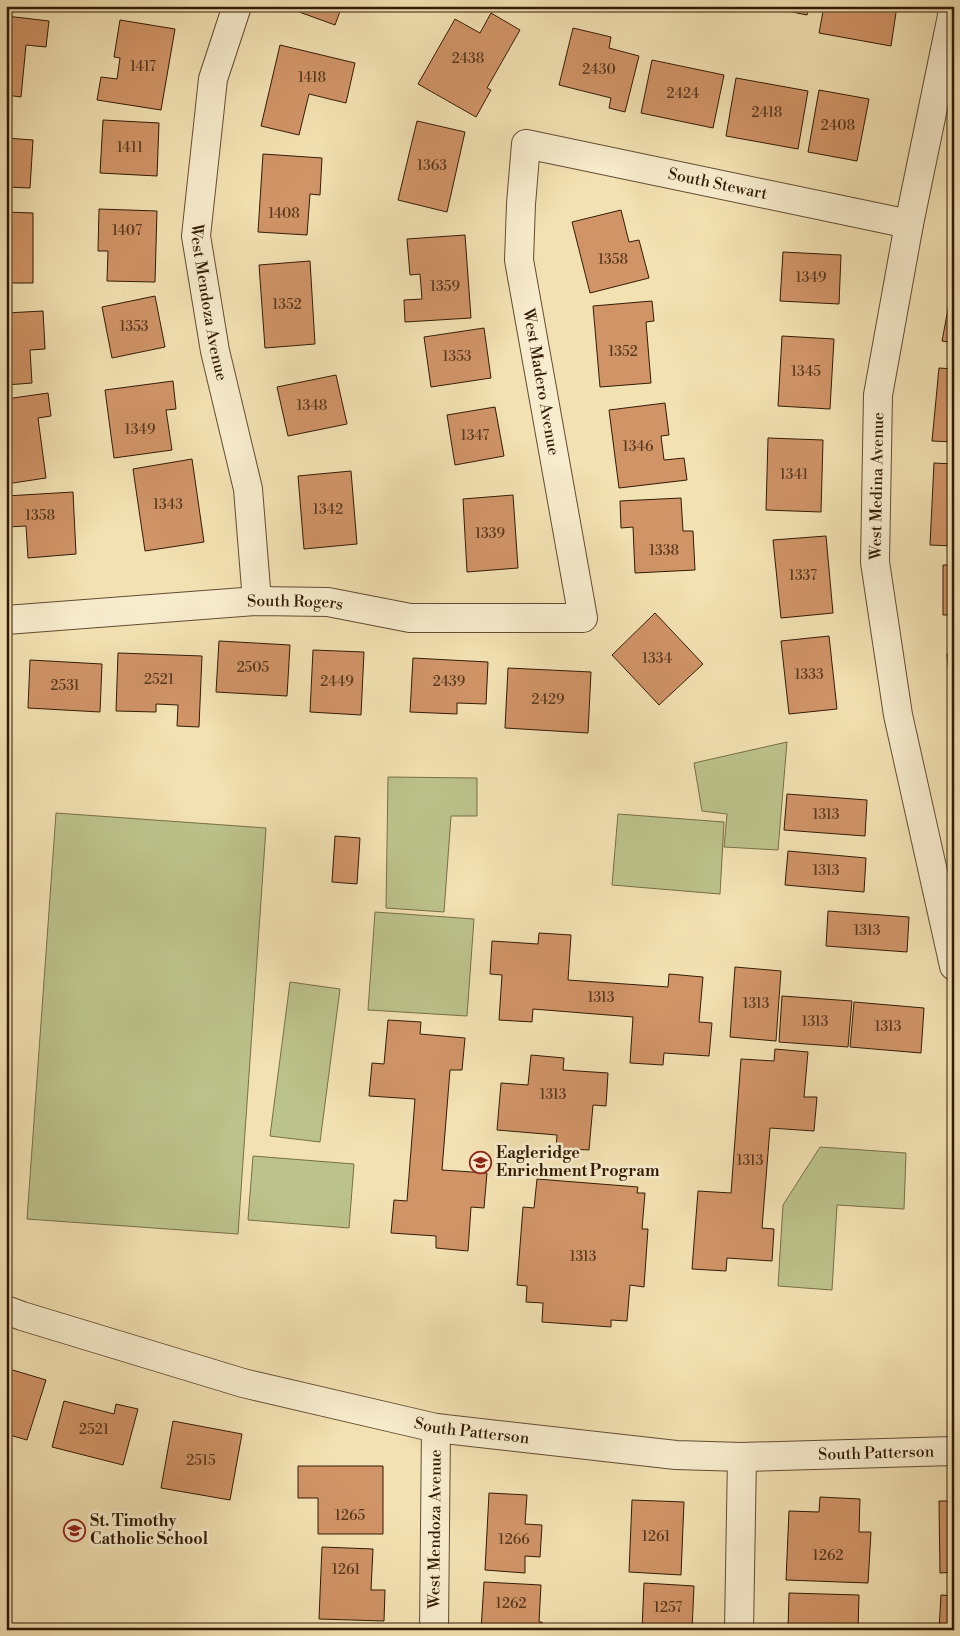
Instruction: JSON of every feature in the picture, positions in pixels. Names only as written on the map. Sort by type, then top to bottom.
[{"type":"street","name":"West Mendoza Avenue","points":[[237,6],[213,79],[196,236],[214,351],[248,489],[257,601]]},
{"type":"street","name":"West Medina Avenue","points":[[954,6],[909,224],[878,395],[876,562],[898,715],[954,966]]},
{"type":"street","name":"South Stewart","points":[[526,144],[909,224]]},
{"type":"street","name":"West Madero Avenue","points":[[526,144],[519,260],[583,618]]},
{"type":"street","name":"South Rogers","points":[[6,620],[257,601],[328,602],[410,618],[583,618]]},
{"type":"street","name":"South Patterson","points":[[6,1310],[243,1383],[436,1428],[676,1455],[742,1457],[954,1451]]},
{"type":"street","name":"West Mendoza Avenue","points":[[434,1630],[436,1428]]},
{"type":"street","points":[[739,1630],[742,1457]]},
{"type":"green space","points":[[787,742],[778,850],[724,847],[727,814],[702,811],[694,763]]},
{"type":"green space","points":[[388,777],[477,778],[477,816],[451,816],[444,912],[386,908]]},
{"type":"green space","points":[[56,813],[266,828],[238,1234],[27,1219]]},
{"type":"green space","points":[[618,814],[724,822],[720,894],[612,885]]},
{"type":"green space","points":[[375,912],[474,919],[467,1016],[368,1010]]},
{"type":"green space","points":[[290,982],[340,989],[320,1142],[270,1136]]},
{"type":"green space","points":[[820,1147],[906,1153],[904,1209],[837,1205],[832,1290],[778,1286],[783,1205]]},
{"type":"green space","points":[[253,1156],[354,1164],[349,1228],[248,1220]]},
{"type":"building","points":[[144,6],[191,6],[191,11]]},
{"type":"building","points":[[292,6],[342,6],[335,25],[291,9]]},
{"type":"building","points":[[763,6],[809,6],[807,15]]},
{"type":"building","points":[[824,6],[897,6],[891,46],[819,33]]},
{"type":"building","points":[[491,13],[520,30],[487,88],[491,90],[476,117],[418,84],[455,19],[480,33]]},
{"type":"building","points":[[6,16],[49,21],[46,47],[26,45],[21,97],[6,95]]},
{"type":"building","points":[[120,20],[175,29],[161,110],[97,100],[101,77],[117,79],[120,58],[114,57]]},
{"type":"building","points":[[573,28],[611,37],[609,48],[639,56],[625,112],[609,108],[611,98],[559,85]]},
{"type":"building","points":[[280,45],[355,63],[346,103],[309,94],[299,135],[261,126]]},
{"type":"building","points":[[652,60],[724,75],[713,128],[641,113]]},
{"type":"building","points":[[736,78],[808,91],[798,149],[726,136]]},
{"type":"building","points":[[819,90],[869,99],[857,161],[808,152]]},
{"type":"building","points":[[103,120],[159,123],[157,176],[100,173]]},
{"type":"building","points":[[417,121],[465,132],[447,212],[398,200]]},
{"type":"building","points":[[6,138],[33,140],[30,188],[6,187]]},
{"type":"building","points":[[263,154],[322,158],[320,195],[310,194],[307,235],[258,232]]},
{"type":"building","points":[[99,209],[157,211],[155,282],[107,281],[108,251],[98,251]]},
{"type":"building","points":[[621,210],[629,242],[639,240],[649,278],[590,293],[572,222]]},
{"type":"building","points":[[6,212],[33,213],[33,283],[6,283]]},
{"type":"building","points":[[465,235],[471,318],[405,322],[404,300],[422,299],[420,274],[410,275],[407,239]]},
{"type":"building","points":[[783,252],[841,255],[839,304],[780,301]]},
{"type":"building","points":[[310,261],[315,344],[265,348],[259,265]]},
{"type":"building","points":[[954,277],[954,298],[950,298]]},
{"type":"building","points":[[155,296],[165,347],[112,358],[102,307]]},
{"type":"building","points":[[652,301],[654,321],[646,322],[651,383],[600,387],[593,306]]},
{"type":"building","points":[[949,304],[954,305],[954,343],[942,341]]},
{"type":"building","points":[[43,311],[45,349],[30,350],[32,383],[6,385],[6,313]]},
{"type":"building","points":[[484,328],[491,378],[431,387],[424,337]]},
{"type":"building","points":[[782,336],[834,339],[830,409],[778,406]]},
{"type":"building","points":[[939,368],[954,369],[954,442],[932,441]]},
{"type":"building","points":[[336,375],[347,424],[288,436],[277,387]]},
{"type":"building","points":[[173,381],[176,409],[166,410],[172,450],[114,458],[105,390]]},
{"type":"building","points":[[48,393],[51,416],[38,418],[46,478],[6,484],[6,399]]},
{"type":"building","points":[[665,403],[669,435],[661,436],[664,460],[684,458],[687,480],[619,488],[609,410]]},
{"type":"building","points":[[495,407],[504,456],[455,465],[447,415]]},
{"type":"building","points":[[768,438],[823,440],[821,512],[766,510]]},
{"type":"building","points":[[192,459],[204,542],[145,551],[133,469]]},
{"type":"building","points":[[934,463],[954,464],[954,546],[930,545]]},
{"type":"building","points":[[351,471],[357,544],[304,549],[298,476]]},
{"type":"building","points":[[73,492],[76,554],[28,558],[26,526],[8,527],[6,496]]},
{"type":"building","points":[[513,495],[518,568],[467,572],[463,499]]},
{"type":"building","points":[[681,498],[683,531],[693,531],[695,570],[635,573],[633,527],[621,528],[620,501]]},
{"type":"building","points":[[826,536],[833,613],[781,618],[773,540]]},
{"type":"building","points":[[943,565],[954,565],[954,615],[943,615]]},
{"type":"building","points":[[655,613],[703,664],[659,705],[612,655]]},
{"type":"building","points":[[829,636],[837,709],[789,714],[781,641]]},
{"type":"building","points":[[219,641],[290,645],[287,696],[216,692]]},
{"type":"building","points":[[313,650],[364,652],[361,715],[310,712]]},
{"type":"building","points":[[118,653],[202,656],[199,727],[177,726],[178,705],[156,704],[156,712],[116,711]]},
{"type":"building","points":[[954,653],[954,689],[950,689],[947,654]]},
{"type":"building","points":[[413,658],[488,662],[486,704],[457,703],[457,714],[410,712]]},
{"type":"building","points":[[30,660],[102,664],[100,712],[28,708]]},
{"type":"building","points":[[508,668],[591,672],[588,733],[505,728]]},
{"type":"building","points":[[787,794],[867,800],[865,836],[784,830]]},
{"type":"building","points":[[335,836],[360,838],[357,884],[332,882]]},
{"type":"building","points":[[788,851],[866,858],[864,892],[785,885]]},
{"type":"building","points":[[828,911],[909,917],[907,952],[826,946]]},
{"type":"building","points":[[539,933],[571,935],[568,980],[668,987],[669,974],[703,977],[699,1022],[712,1023],[709,1056],[664,1053],[663,1065],[630,1063],[633,1017],[533,1009],[532,1022],[499,1020],[502,975],[490,974],[492,941],[538,944]]},
{"type":"building","points":[[735,967],[781,971],[776,1041],[730,1037]]},
{"type":"building","points":[[782,996],[852,1001],[848,1047],[779,1042]]},
{"type":"building","points":[[854,1002],[924,1008],[921,1053],[850,1047]]},
{"type":"building","points":[[388,1020],[421,1022],[420,1034],[465,1038],[462,1070],[450,1070],[442,1170],[487,1173],[484,1208],[471,1207],[468,1251],[436,1248],[436,1236],[391,1233],[394,1200],[407,1201],[415,1099],[369,1096],[372,1063],[384,1064]]},
{"type":"building","points":[[775,1049],[808,1052],[804,1097],[817,1097],[814,1131],[770,1128],[762,1228],[774,1229],[772,1261],[727,1258],[726,1271],[692,1269],[698,1191],[731,1193],[741,1059],[774,1061]]},
{"type":"building","points":[[531,1055],[564,1058],[563,1070],[608,1073],[606,1106],[593,1105],[589,1150],[556,1148],[557,1135],[497,1130],[501,1083],[528,1085]]},
{"type":"building","points":[[537,1179],[638,1187],[637,1193],[645,1193],[642,1229],[648,1229],[644,1287],[630,1285],[627,1321],[611,1320],[611,1327],[542,1322],[543,1303],[526,1302],[527,1286],[517,1285],[523,1207],[534,1208]]},
{"type":"building","points":[[6,1368],[46,1380],[27,1440],[6,1434],[10,1420],[6,1419]]},
{"type":"building","points":[[64,1401],[114,1414],[116,1404],[138,1409],[123,1465],[52,1447]]},
{"type":"building","points":[[173,1421],[242,1434],[230,1500],[161,1488]]},
{"type":"building","points":[[298,1466],[383,1466],[383,1534],[318,1534],[318,1498],[298,1498]]},
{"type":"building","points":[[489,1493],[527,1495],[525,1524],[542,1525],[540,1557],[525,1556],[525,1573],[485,1570]]},
{"type":"building","points":[[820,1497],[860,1499],[859,1532],[871,1532],[868,1583],[786,1580],[789,1511],[819,1512]]},
{"type":"building","points":[[632,1500],[684,1502],[681,1575],[629,1572]]},
{"type":"building","points":[[939,1501],[954,1501],[954,1572],[940,1573]]},
{"type":"building","points":[[322,1547],[373,1549],[371,1590],[385,1590],[384,1621],[319,1619]]},
{"type":"building","points":[[484,1582],[541,1585],[539,1622],[542,1622],[542,1630],[481,1630]]},
{"type":"building","points":[[644,1583],[694,1586],[692,1630],[642,1630]]},
{"type":"building","points":[[789,1593],[859,1595],[858,1630],[788,1630]]},
{"type":"building","points":[[941,1595],[954,1596],[954,1630],[939,1630]]},
{"type":"place","name":"Eagleridge Enrichment Program","points":[[480,1162]]},
{"type":"place","name":"St. Timothy Catholic School","points":[[74,1530]]}]
